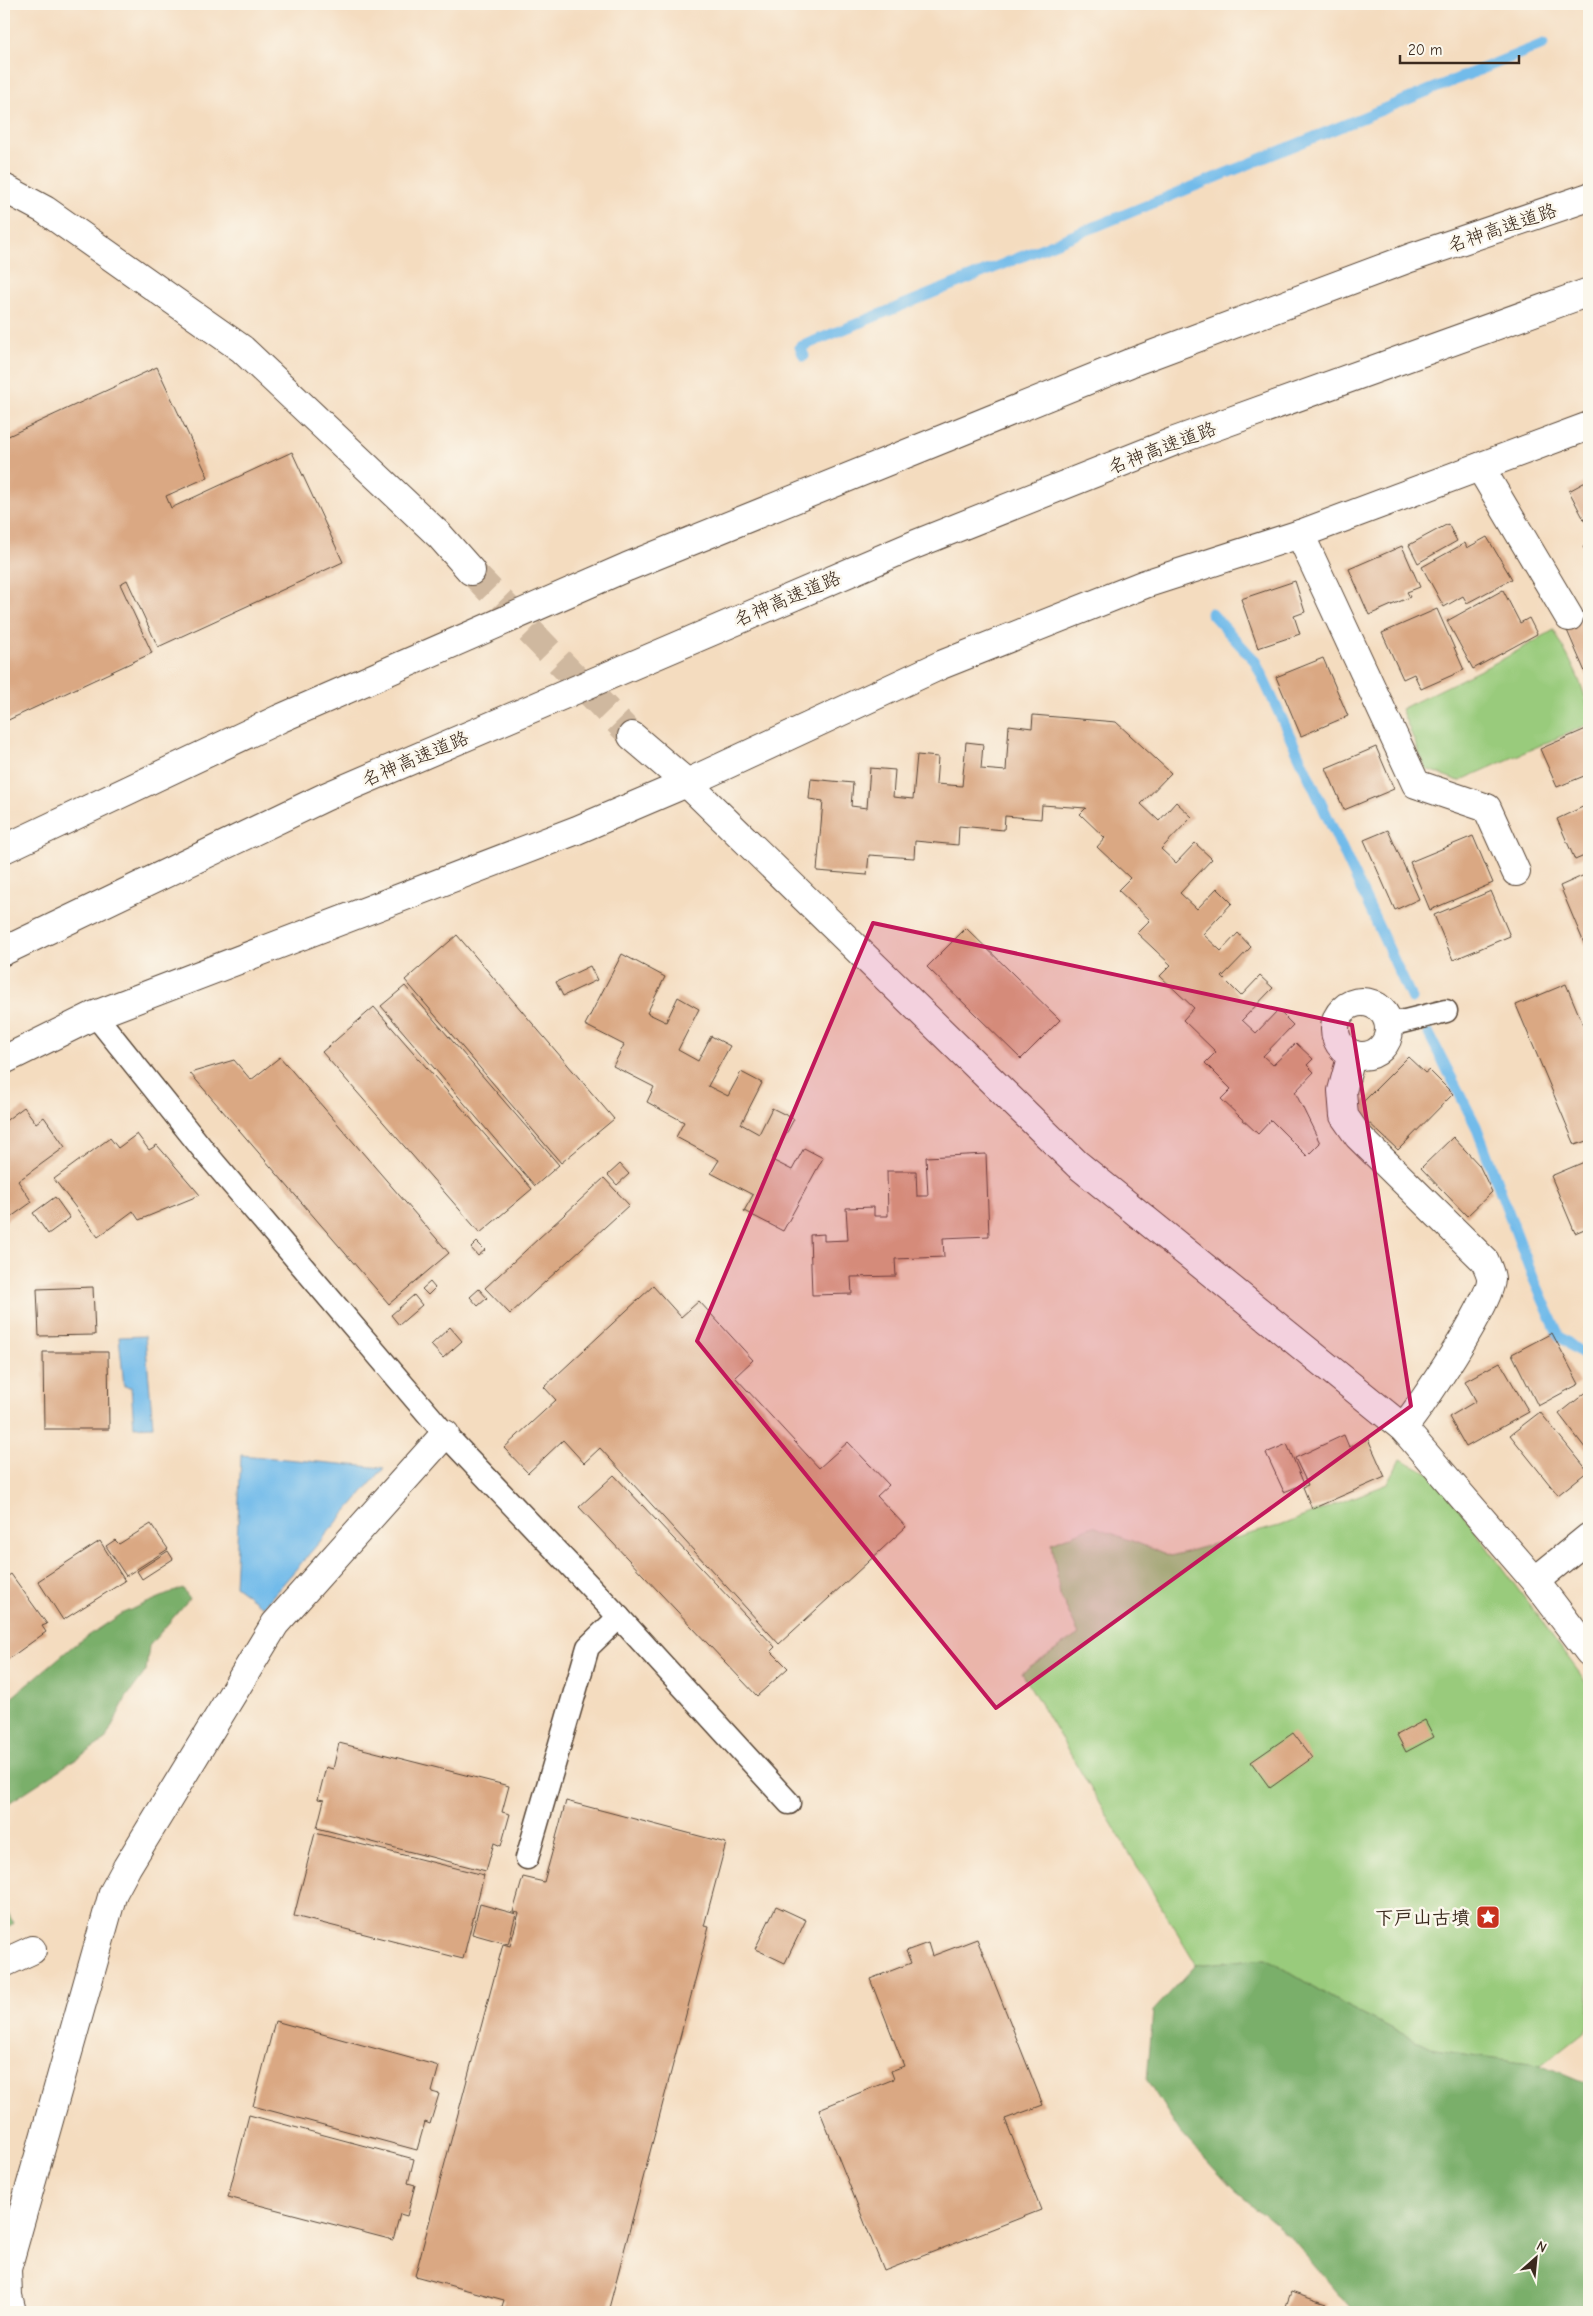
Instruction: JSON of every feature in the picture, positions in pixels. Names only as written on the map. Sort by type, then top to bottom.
[{"type":"main road","points":[[4,188],[45,210],[242,349],[440,536],[471,571]]},
{"type":"main road","name":"名神高速道路","points":[[4,849],[279,719],[627,567],[1130,363],[1410,258],[1589,197]]},
{"type":"main road","name":"名神高速道路","points":[[4,951],[325,797],[916,544],[1175,441],[1589,292]]},
{"type":"main road","points":[[4,1060],[95,1015],[577,830],[687,783],[941,665],[1145,584],[1300,534],[1589,426]]},
{"type":"main road","points":[[1480,467],[1569,617]]},
{"type":"main road","points":[[1300,534],[1416,784],[1487,808],[1516,872]]},
{"type":"main road","points":[[632,736],[687,783],[1077,1164],[1403,1428],[1535,1581],[1589,1652]]},
{"type":"main road","points":[[1368,1002],[1382,1011],[1388,1024],[1386,1040],[1382,1047],[1368,1055],[1352,1054],[1339,1044],[1335,1029],[1336,1021],[1345,1008],[1352,1004],[1368,1002]]},
{"type":"main road","points":[[1352,1054],[1342,1091],[1344,1116],[1358,1136],[1486,1261],[1491,1279],[1484,1301],[1425,1401],[1403,1428]]},
{"type":"main road","points":[[12,2312],[8,2296],[7,2269],[113,1893],[275,1624],[445,1434]]},
{"type":"main road","points":[[1535,1581],[1589,1537]]},
{"type":"main road","points":[[4,1963],[32,1950]]},
{"type":"lane","points":[[1388,1024],[1446,1011]]},
{"type":"lane","points":[[95,1015],[205,1152],[445,1434],[619,1617],[789,1803]]},
{"type":"lane","points":[[527,1858],[588,1647],[619,1617]]},
{"type":"highlighted area","points":[[873,923],[1352,1025],[1411,1406],[996,1708],[697,1341]]},
{"type":"green space","points":[[1554,630],[1582,687],[1586,699],[1589,724],[1459,781],[1426,769],[1401,709],[1503,659]]},
{"type":"green space","points":[[1400,1459],[1434,1475],[1589,1686],[1589,2024],[1584,2032],[1542,2065],[1435,2050],[1337,2001],[1265,1958],[1196,1965],[1022,1673],[1079,1634],[1060,1595],[1052,1543],[1093,1526],[1171,1556],[1279,1526],[1388,1484]]},
{"type":"green space","points":[[183,1588],[189,1599],[149,1646],[146,1671],[126,1698],[105,1740],[4,1806],[4,1704],[73,1646],[123,1613]]},
{"type":"green space","points":[[4,1908],[14,1923],[4,1932]]},
{"type":"green space","points":[[1265,1958],[1337,2001],[1435,2050],[1538,2064],[1589,2085],[1589,2312],[1354,2312],[1291,2237],[1234,2190],[1180,2132],[1147,2080],[1153,2011],[1196,1965]]},
{"type":"water","points":[[145,1336],[153,1426],[134,1427],[131,1387],[124,1386],[119,1337]]},
{"type":"water","points":[[241,1455],[384,1468],[263,1607],[235,1586]]},
{"type":"building","points":[[157,367],[208,477],[166,496],[171,508],[292,452],[343,562],[158,647],[127,580],[120,584],[152,653],[4,722],[4,438]]},
{"type":"building","points":[[1589,480],[1589,529],[1569,491]]},
{"type":"building","points":[[1448,524],[1457,541],[1418,563],[1409,545]]},
{"type":"building","points":[[1487,537],[1512,579],[1467,603],[1463,596],[1444,607],[1422,567],[1465,543],[1467,548]]},
{"type":"building","points":[[1589,544],[1589,557],[1583,547]]},
{"type":"building","points":[[1402,546],[1420,587],[1407,592],[1410,597],[1369,615],[1349,569]]},
{"type":"building","points":[[1295,581],[1305,612],[1294,616],[1300,634],[1258,648],[1241,599]]},
{"type":"building","points":[[1503,590],[1520,623],[1529,618],[1537,634],[1473,669],[1447,621]]},
{"type":"building","points":[[1437,609],[1464,670],[1421,689],[1414,674],[1403,679],[1382,633]]},
{"type":"building","points":[[1589,618],[1589,681],[1566,628]]},
{"type":"building","points":[[1323,658],[1348,716],[1301,736],[1276,677]]},
{"type":"building","points":[[1033,715],[1116,722],[1171,773],[1141,804],[1159,821],[1176,802],[1192,817],[1161,849],[1176,863],[1195,843],[1212,859],[1180,893],[1197,909],[1217,888],[1232,903],[1203,934],[1221,951],[1238,933],[1251,947],[1222,977],[1241,996],[1260,976],[1273,988],[1242,1020],[1256,1033],[1278,1010],[1293,1025],[1263,1056],[1273,1065],[1296,1043],[1313,1059],[1307,1065],[1314,1072],[1295,1092],[1320,1143],[1307,1156],[1271,1120],[1258,1134],[1221,1099],[1231,1089],[1205,1063],[1216,1052],[1183,1020],[1194,1008],[1160,976],[1171,965],[1137,933],[1150,920],[1118,890],[1130,878],[1097,847],[1105,838],[1080,814],[1086,808],[1042,805],[1041,819],[1005,816],[1004,830],[959,826],[958,845],[915,841],[914,858],[869,855],[867,875],[817,871],[823,801],[809,799],[811,779],[853,783],[851,806],[867,808],[870,768],[895,770],[893,797],[913,799],[917,755],[938,757],[936,784],[962,786],[966,742],[983,744],[981,769],[1006,771],[1009,725],[1032,728]]},
{"type":"building","points":[[1586,729],[1589,735],[1589,774],[1557,787],[1540,749]]},
{"type":"building","points":[[1376,747],[1394,789],[1344,810],[1326,768]]},
{"type":"building","points":[[1589,804],[1589,854],[1575,860],[1557,819]]},
{"type":"building","points":[[1388,830],[1419,899],[1395,910],[1364,840]]},
{"type":"building","points":[[1473,836],[1493,883],[1430,910],[1410,862]]},
{"type":"building","points":[[1589,873],[1589,955],[1560,886]]},
{"type":"building","points":[[1491,891],[1510,936],[1453,960],[1434,915]]},
{"type":"building","points":[[966,928],[1060,1020],[1021,1059],[927,967]]},
{"type":"building","points":[[457,935],[614,1119],[561,1163],[405,980]]},
{"type":"building","points":[[622,954],[665,977],[647,1013],[666,1022],[678,997],[699,1009],[678,1050],[698,1061],[711,1036],[730,1046],[708,1086],[728,1096],[741,1072],[762,1083],[741,1124],[759,1134],[772,1108],[794,1119],[772,1160],[792,1170],[804,1148],[823,1158],[783,1231],[744,1211],[753,1195],[711,1173],[719,1160],[676,1137],[684,1122],[647,1102],[654,1087],[613,1066],[624,1045],[585,1025]]},
{"type":"building","points":[[590,966],[597,980],[563,996],[556,982]]},
{"type":"building","points":[[1566,984],[1589,1039],[1589,1140],[1575,1145],[1516,1005]]},
{"type":"building","points":[[405,986],[559,1165],[535,1186],[381,1006]]},
{"type":"building","points":[[374,1007],[532,1189],[480,1233],[322,1052]]},
{"type":"building","points":[[280,1057],[449,1253],[389,1304],[190,1073],[234,1060],[251,1080]]},
{"type":"building","points":[[1408,1057],[1425,1073],[1429,1070],[1453,1094],[1398,1150],[1366,1120],[1363,1102]]},
{"type":"building","points":[[24,1107],[36,1123],[44,1117],[65,1147],[18,1181],[32,1202],[4,1222],[4,1122]]},
{"type":"building","points":[[137,1134],[149,1150],[157,1145],[200,1195],[139,1220],[133,1211],[98,1237],[54,1179],[110,1138],[118,1148]]},
{"type":"building","points":[[1453,1137],[1479,1165],[1492,1192],[1467,1216],[1421,1168]]},
{"type":"building","points":[[986,1154],[989,1236],[943,1238],[944,1257],[895,1259],[896,1276],[851,1277],[852,1294],[812,1295],[810,1235],[824,1234],[824,1241],[848,1240],[846,1208],[874,1207],[874,1216],[888,1216],[887,1171],[916,1171],[917,1196],[928,1196],[926,1157]]},
{"type":"building","points":[[1589,1160],[1589,1227],[1575,1233],[1551,1176]]},
{"type":"building","points":[[620,1164],[629,1174],[617,1185],[608,1175]]},
{"type":"building","points":[[604,1178],[629,1205],[510,1314],[485,1288]]},
{"type":"building","points":[[55,1197],[70,1218],[48,1234],[33,1213]]},
{"type":"building","points":[[477,1242],[485,1250],[478,1256],[471,1248]]},
{"type":"building","points":[[430,1282],[435,1288],[428,1295],[422,1289]]},
{"type":"building","points":[[653,1286],[681,1317],[699,1301],[753,1360],[735,1377],[819,1468],[848,1442],[889,1485],[877,1496],[906,1527],[779,1644],[600,1448],[584,1463],[563,1440],[528,1473],[504,1448],[556,1400],[544,1387]]},
{"type":"building","points":[[93,1287],[95,1335],[39,1336],[37,1289]]},
{"type":"building","points":[[479,1289],[487,1298],[478,1306],[470,1297]]},
{"type":"building","points":[[414,1295],[422,1305],[399,1325],[391,1315]]},
{"type":"building","points":[[450,1327],[462,1341],[443,1358],[431,1345]]},
{"type":"building","points":[[1552,1333],[1579,1384],[1538,1406],[1512,1354]]},
{"type":"building","points":[[43,1352],[108,1352],[109,1429],[44,1429]]},
{"type":"building","points":[[1500,1362],[1529,1412],[1466,1447],[1449,1417],[1476,1401],[1465,1381]]},
{"type":"building","points":[[1589,1390],[1589,1453],[1559,1414]]},
{"type":"building","points":[[1540,1412],[1588,1471],[1558,1495],[1510,1435]]},
{"type":"building","points":[[1344,1435],[1349,1447],[1368,1439],[1385,1477],[1312,1509],[1303,1487],[1308,1485],[1295,1458]]},
{"type":"building","points":[[1287,1444],[1304,1484],[1284,1492],[1266,1453]]},
{"type":"building","points":[[614,1475],[775,1647],[771,1651],[788,1668],[757,1696],[579,1507]]},
{"type":"building","points":[[151,1524],[168,1549],[126,1576],[106,1546],[115,1540],[119,1544]]},
{"type":"building","points":[[100,1541],[125,1581],[63,1620],[38,1581]]},
{"type":"building","points":[[168,1551],[173,1559],[142,1579],[137,1571]]},
{"type":"building","points":[[11,1574],[47,1624],[42,1626],[46,1632],[7,1660],[4,1655],[4,1579]]},
{"type":"building","points":[[1425,1720],[1434,1737],[1406,1752],[1397,1735]]},
{"type":"building","points":[[1293,1733],[1312,1758],[1270,1788],[1251,1762]]},
{"type":"building","points":[[339,1743],[509,1786],[502,1812],[510,1814],[501,1846],[494,1843],[486,1871],[317,1828],[324,1800],[318,1799],[326,1767],[333,1769]]},
{"type":"building","points":[[566,1801],[726,1843],[704,1926],[709,1927],[608,2312],[551,2312],[533,2307],[532,2312],[509,2312],[501,2310],[504,2300],[415,2276],[503,1944],[510,1946],[519,1913],[513,1912],[523,1877],[544,1882]]},
{"type":"building","points":[[315,1833],[484,1875],[463,1959],[294,1916]]},
{"type":"building","points":[[480,1904],[516,1914],[508,1944],[472,1934]]},
{"type":"building","points":[[776,1906],[806,1920],[785,1963],[755,1949]]},
{"type":"building","points":[[977,1939],[1043,2105],[1005,2119],[1041,2210],[884,2271],[819,2109],[894,2079],[891,2071],[904,2066],[870,1979],[911,1963],[906,1951],[928,1943],[932,1956]]},
{"type":"building","points":[[275,2021],[439,2066],[432,2092],[439,2094],[430,2124],[425,2122],[417,2150],[253,2106]]},
{"type":"building","points":[[249,2115],[414,2159],[408,2183],[415,2185],[407,2216],[400,2214],[393,2240],[228,2197]]},
{"type":"building","points":[[1291,2292],[1326,2304],[1323,2312],[1284,2312]]},
{"type":"waterway","points":[[804,356],[800,347],[1543,44]]},
{"type":"waterway","points":[[1211,613],[1255,661],[1412,999]]},
{"type":"waterway","points":[[1429,1034],[1476,1126],[1532,1275],[1559,1336],[1589,1359]]},
{"type":"tunnel","points":[[471,571],[632,736]]},
{"type":"place","name":"下戸山古墳","points":[[1488,1917]]}]
